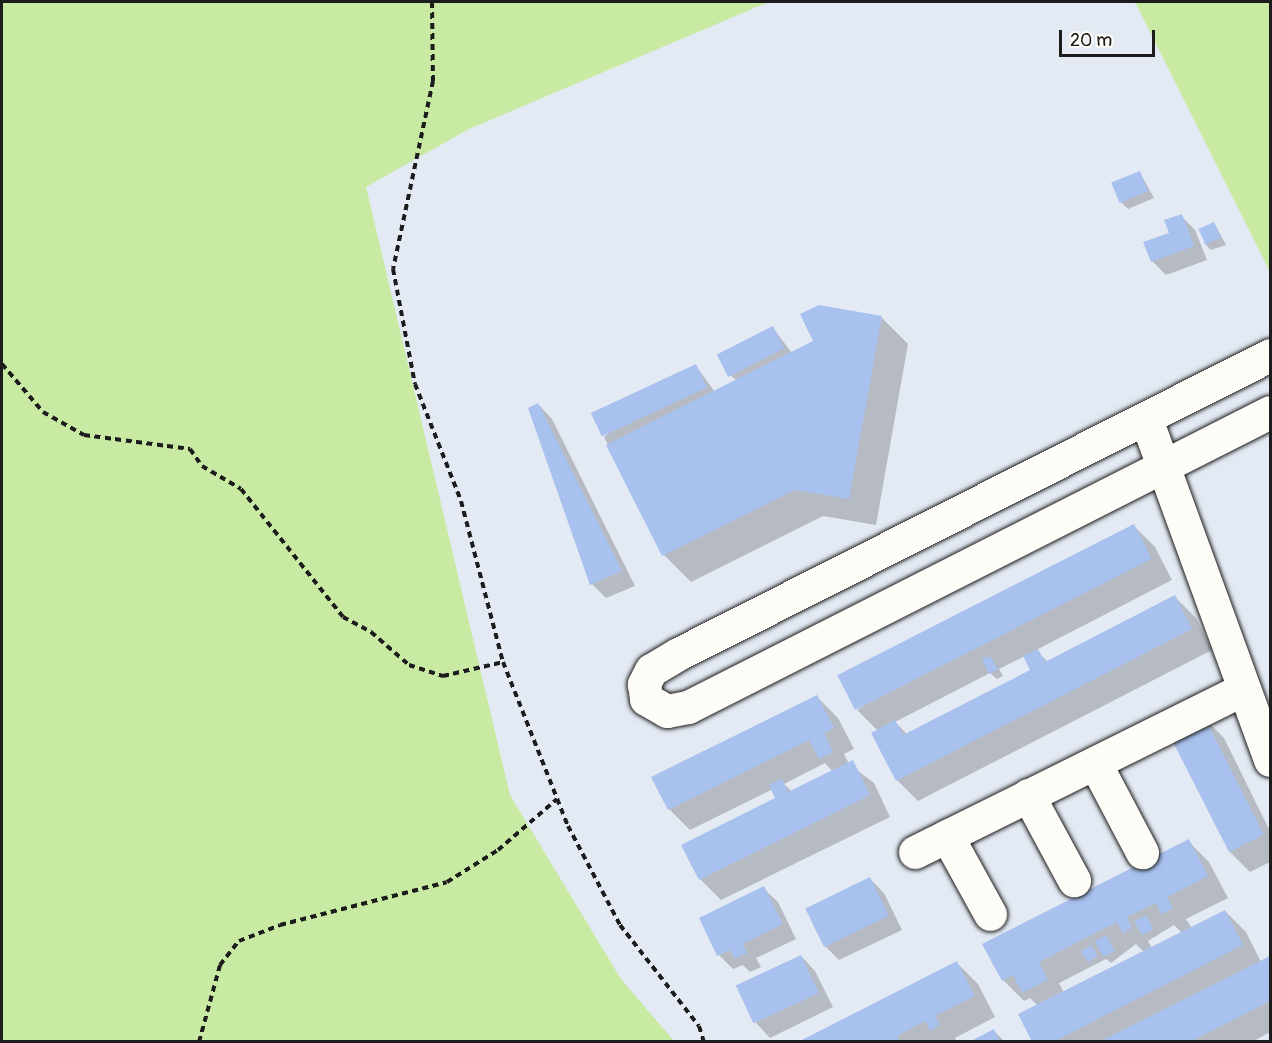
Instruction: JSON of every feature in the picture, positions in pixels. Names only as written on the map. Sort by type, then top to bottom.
[{"type":"street","points":[[1270,355],[651,670],[646,699],[667,711],[688,707],[1270,412]]},
{"type":"street","points":[[1146,419],[1270,760]]},
{"type":"street","points":[[915,852],[1244,689]]},
{"type":"street","points":[[1095,763],[1142,852]]},
{"type":"street","points":[[1028,795],[1074,880]]},
{"type":"street","points":[[947,836],[990,914]]},
{"type":"path","points":[[432,2],[433,81],[393,269],[415,384],[461,501],[502,662],[557,799],[620,925],[699,1026],[704,1041]]},
{"type":"path","points":[[2,364],[43,412],[84,435],[190,449],[202,466],[241,489],[343,617],[372,632],[409,665],[443,676],[502,662]]},
{"type":"path","points":[[199,1041],[220,965],[239,941],[280,925],[447,882],[498,850],[557,799]]},
{"type":"green space","points":[[2,2],[769,2],[469,129],[366,187],[510,795],[621,979],[674,1041],[2,1041]]},
{"type":"green space","points":[[1135,2],[1270,2],[1270,272]]},
{"type":"building","points":[[1140,171],[1148,191],[1119,203],[1111,183]]},
{"type":"building","points":[[1182,214],[1194,246],[1151,262],[1143,242],[1169,233],[1164,220]]},
{"type":"building","points":[[1214,222],[1221,238],[1205,244],[1198,229]]},
{"type":"building","points":[[819,305],[882,316],[849,499],[795,490],[662,556],[606,445],[813,341],[800,314]]},
{"type":"building","points":[[773,326],[784,348],[728,377],[717,355]]},
{"type":"building","points":[[696,364],[707,388],[602,437],[591,413]]},
{"type":"building","points":[[538,403],[622,571],[590,585],[528,408]]},
{"type":"building","points":[[1134,524],[1152,559],[855,710],[837,675]]},
{"type":"building","points":[[1175,595],[1192,629],[896,781],[871,733],[895,720],[903,735],[1030,670],[1023,656],[1038,649],[1045,662]]},
{"type":"building","points":[[990,656],[998,669],[989,674],[982,660]]},
{"type":"building","points":[[817,695],[834,728],[824,733],[833,752],[819,759],[809,740],[668,810],[651,777]]},
{"type":"building","points":[[1203,715],[1264,834],[1229,852],[1168,733]]},
{"type":"building","points":[[853,760],[870,795],[699,880],[681,845],[775,798],[769,785],[782,779],[788,792]]},
{"type":"building","points":[[1189,839],[1208,876],[1167,897],[1173,908],[1161,914],[1156,903],[1127,917],[1132,928],[1123,933],[1117,922],[1039,962],[1048,980],[1022,993],[1013,975],[1002,981],[982,944]]},
{"type":"building","points":[[870,877],[889,916],[824,947],[805,909]]},
{"type":"building","points":[[764,886],[783,924],[743,944],[747,953],[735,959],[730,950],[717,956],[699,918]]},
{"type":"building","points":[[1225,910],[1243,945],[1053,1042],[1032,1042],[1018,1014]]},
{"type":"building","points":[[1146,915],[1153,929],[1142,935],[1134,921]]},
{"type":"building","points":[[1106,935],[1115,951],[1103,957],[1095,941]]},
{"type":"building","points":[[1091,945],[1098,956],[1088,962],[1081,951]]},
{"type":"building","points":[[801,955],[819,993],[753,1023],[736,985]]},
{"type":"building","points":[[1270,956],[1270,1001],[1190,1042],[1099,1042]]},
{"type":"building","points":[[957,961],[975,996],[935,1016],[940,1025],[930,1031],[925,1021],[897,1036],[900,1041],[798,1042]]},
{"type":"building","points":[[994,1029],[1000,1042],[969,1042]]}]
